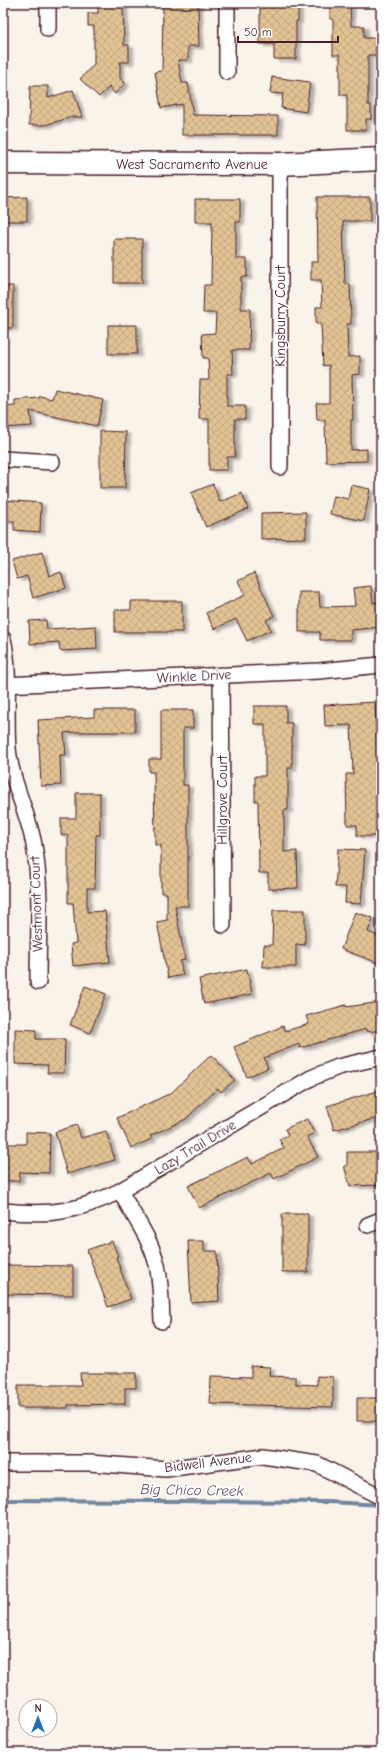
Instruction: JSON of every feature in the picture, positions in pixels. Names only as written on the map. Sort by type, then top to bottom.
[{"type":"street","points":[[48,3],[48,29]]},
{"type":"street","points":[[227,3],[227,72]]},
{"type":"street","name":"West Sacramento Avenue","points":[[3,163],[280,164],[381,159]]},
{"type":"street","name":"Kingsburry Court","points":[[280,164],[280,467]]},
{"type":"street","points":[[3,459],[52,462]]},
{"type":"street","name":"Westmont Court","points":[[3,638],[8,748],[12,773],[32,837],[38,869],[38,982]]},
{"type":"street","name":"Winkle Drive","points":[[5,685],[319,671],[381,665]]},
{"type":"street","name":"Hillgrove Court","points":[[221,675],[223,925]]},
{"type":"street","name":"Lazy Trail Drive","points":[[3,1211],[27,1213],[59,1212],[94,1204],[120,1191],[311,1078],[338,1067],[381,1057]]},
{"type":"street","points":[[120,1191],[150,1244],[157,1265],[161,1290],[162,1321]]},
{"type":"street","name":"Bidwell Avenue","points":[[3,1463],[90,1463],[166,1469],[263,1456],[316,1464],[377,1495],[381,1495]]},
{"type":"building","points":[[98,3],[123,3],[124,45],[129,45],[129,62],[120,62],[120,78],[125,83],[115,94],[109,87],[99,97],[80,79],[94,64],[94,26],[88,26],[88,13],[98,13]]},
{"type":"building","points":[[163,3],[198,3],[199,46],[188,46],[188,60],[178,60],[182,83],[188,83],[193,115],[278,116],[278,135],[182,135],[182,104],[161,108],[155,72],[162,71]]},
{"type":"building","points":[[298,3],[298,21],[296,21],[296,59],[274,59],[274,44],[260,44],[260,4]]},
{"type":"building","points":[[330,3],[350,3],[351,26],[364,26],[364,38],[376,38],[376,55],[368,55],[368,105],[371,105],[371,119],[366,119],[366,130],[347,130],[347,95],[340,95],[340,55],[333,55],[333,19],[330,19]]},
{"type":"building","points":[[272,77],[310,82],[306,112],[281,108],[283,94],[270,93]]},
{"type":"building","points":[[30,86],[48,86],[48,98],[73,90],[82,117],[72,117],[45,125],[29,125]]},
{"type":"building","points":[[27,197],[27,221],[3,221],[3,198]]},
{"type":"building","points":[[317,197],[370,197],[370,221],[343,221],[345,284],[350,284],[351,324],[347,324],[348,357],[360,356],[360,374],[352,375],[353,420],[351,420],[351,450],[367,449],[367,461],[326,462],[325,420],[317,420],[316,403],[329,403],[329,365],[323,366],[321,324],[316,324],[316,307],[322,307],[321,280],[311,280],[311,262],[318,262]]},
{"type":"building","points":[[195,199],[240,199],[240,222],[236,222],[236,259],[247,259],[247,277],[241,277],[241,309],[250,309],[249,350],[232,350],[233,374],[227,374],[227,406],[245,406],[245,419],[235,419],[235,457],[227,457],[227,470],[209,470],[209,419],[199,419],[200,380],[209,380],[208,358],[203,358],[202,334],[215,333],[216,313],[203,313],[204,285],[211,285],[212,222],[195,222]]},
{"type":"building","points":[[114,239],[142,239],[142,283],[114,283]]},
{"type":"building","points":[[3,286],[13,286],[13,328],[3,328]]},
{"type":"building","points":[[108,325],[137,325],[137,354],[108,354]]},
{"type":"building","points":[[55,389],[103,400],[97,426],[30,411],[32,426],[3,428],[3,407],[15,406],[15,400],[39,398],[40,396],[52,399]]},
{"type":"building","points":[[100,431],[126,432],[125,488],[100,488]]},
{"type":"building","points":[[213,484],[220,502],[242,493],[248,509],[206,527],[191,493]]},
{"type":"building","points":[[351,485],[370,489],[364,521],[330,514],[334,496],[348,499]]},
{"type":"building","points":[[3,500],[41,503],[40,532],[14,530],[14,521],[3,521]]},
{"type":"building","points":[[306,512],[306,538],[261,539],[261,513]]},
{"type":"building","points":[[42,552],[49,576],[61,572],[66,588],[33,598],[27,576],[17,579],[12,561]]},
{"type":"building","points":[[254,573],[274,616],[266,620],[271,630],[247,641],[236,619],[214,629],[206,613],[245,595],[238,581]]},
{"type":"building","points":[[371,586],[373,603],[381,602],[381,627],[351,630],[351,640],[320,640],[320,632],[299,632],[299,592],[319,592],[320,607],[355,606],[353,588]]},
{"type":"building","points":[[131,601],[182,601],[182,632],[115,632],[115,610],[131,610]]},
{"type":"building","points":[[46,620],[47,629],[96,626],[97,649],[60,651],[59,642],[30,644],[29,621]]},
{"type":"building","points":[[375,702],[378,774],[381,774],[381,836],[357,836],[357,825],[347,825],[346,774],[353,774],[351,725],[325,726],[324,705]]},
{"type":"building","points":[[254,706],[286,706],[286,723],[292,723],[292,768],[288,768],[288,810],[284,810],[284,852],[297,851],[298,888],[268,889],[268,873],[259,873],[258,801],[255,801],[255,776],[265,776],[265,724],[254,724]]},
{"type":"building","points":[[94,710],[135,710],[135,732],[64,733],[66,755],[60,755],[61,785],[41,786],[38,720],[94,717]]},
{"type":"building","points":[[161,710],[193,710],[193,728],[183,728],[183,785],[188,785],[188,906],[175,906],[185,960],[180,961],[183,975],[168,978],[157,922],[167,920],[167,893],[161,893],[161,845],[155,845],[154,772],[149,772],[149,759],[161,759]]},
{"type":"building","points":[[76,793],[100,793],[100,835],[96,835],[95,888],[87,888],[87,912],[105,911],[110,962],[73,966],[71,944],[76,943],[73,903],[68,903],[68,835],[61,835],[61,818],[76,818]]},
{"type":"building","points":[[338,849],[365,850],[361,904],[345,903],[346,887],[335,887]]},
{"type":"building","points":[[273,910],[305,910],[305,945],[296,944],[296,967],[263,967],[264,945],[272,945]]},
{"type":"building","points":[[355,912],[373,918],[368,932],[381,937],[381,964],[341,949]]},
{"type":"building","points":[[247,969],[252,994],[204,1004],[199,979]]},
{"type":"building","points":[[85,986],[106,994],[90,1033],[70,1025]]},
{"type":"building","points":[[381,1002],[381,1030],[367,1032],[366,1029],[300,1048],[299,1044],[264,1058],[268,1068],[247,1077],[234,1047],[283,1026],[285,1031],[309,1024],[306,1016],[346,1005],[346,1007]]},
{"type":"building","points":[[15,1029],[36,1030],[36,1039],[65,1039],[64,1073],[47,1073],[48,1065],[15,1064]]},
{"type":"building","points":[[211,1055],[235,1080],[221,1092],[218,1088],[186,1119],[150,1136],[152,1139],[131,1148],[117,1118],[171,1093]]},
{"type":"building","points":[[381,1090],[381,1117],[334,1130],[327,1106]]},
{"type":"building","points":[[307,1119],[314,1133],[307,1137],[318,1157],[274,1179],[271,1173],[199,1208],[188,1186],[248,1157],[252,1164],[284,1148],[279,1139],[288,1135],[285,1129]]},
{"type":"building","points":[[77,1125],[81,1138],[106,1131],[115,1160],[67,1174],[55,1132]]},
{"type":"building","points":[[26,1132],[50,1133],[49,1173],[20,1172],[19,1181],[3,1181],[4,1144],[26,1144]]},
{"type":"building","points":[[347,1152],[381,1152],[381,1185],[350,1186],[344,1166],[347,1166]]},
{"type":"building","points":[[282,1214],[308,1214],[308,1272],[282,1272]]},
{"type":"building","points":[[112,1241],[131,1299],[108,1307],[87,1250]]},
{"type":"building","points":[[188,1241],[204,1241],[204,1251],[217,1251],[219,1301],[191,1303]]},
{"type":"building","points":[[3,1265],[73,1266],[73,1295],[3,1294]]},
{"type":"building","points":[[251,1366],[270,1367],[269,1376],[296,1377],[296,1384],[317,1385],[317,1376],[333,1377],[333,1407],[210,1404],[211,1376],[251,1377]]},
{"type":"building","points":[[80,1373],[136,1373],[136,1388],[125,1388],[125,1404],[68,1405],[68,1408],[18,1408],[18,1385],[81,1385]]},
{"type":"building","points":[[357,1398],[381,1398],[381,1421],[357,1421]]},
{"type":"waterway","name":"Big Chico Creek","points":[[3,1500],[329,1502],[381,1505]]}]
